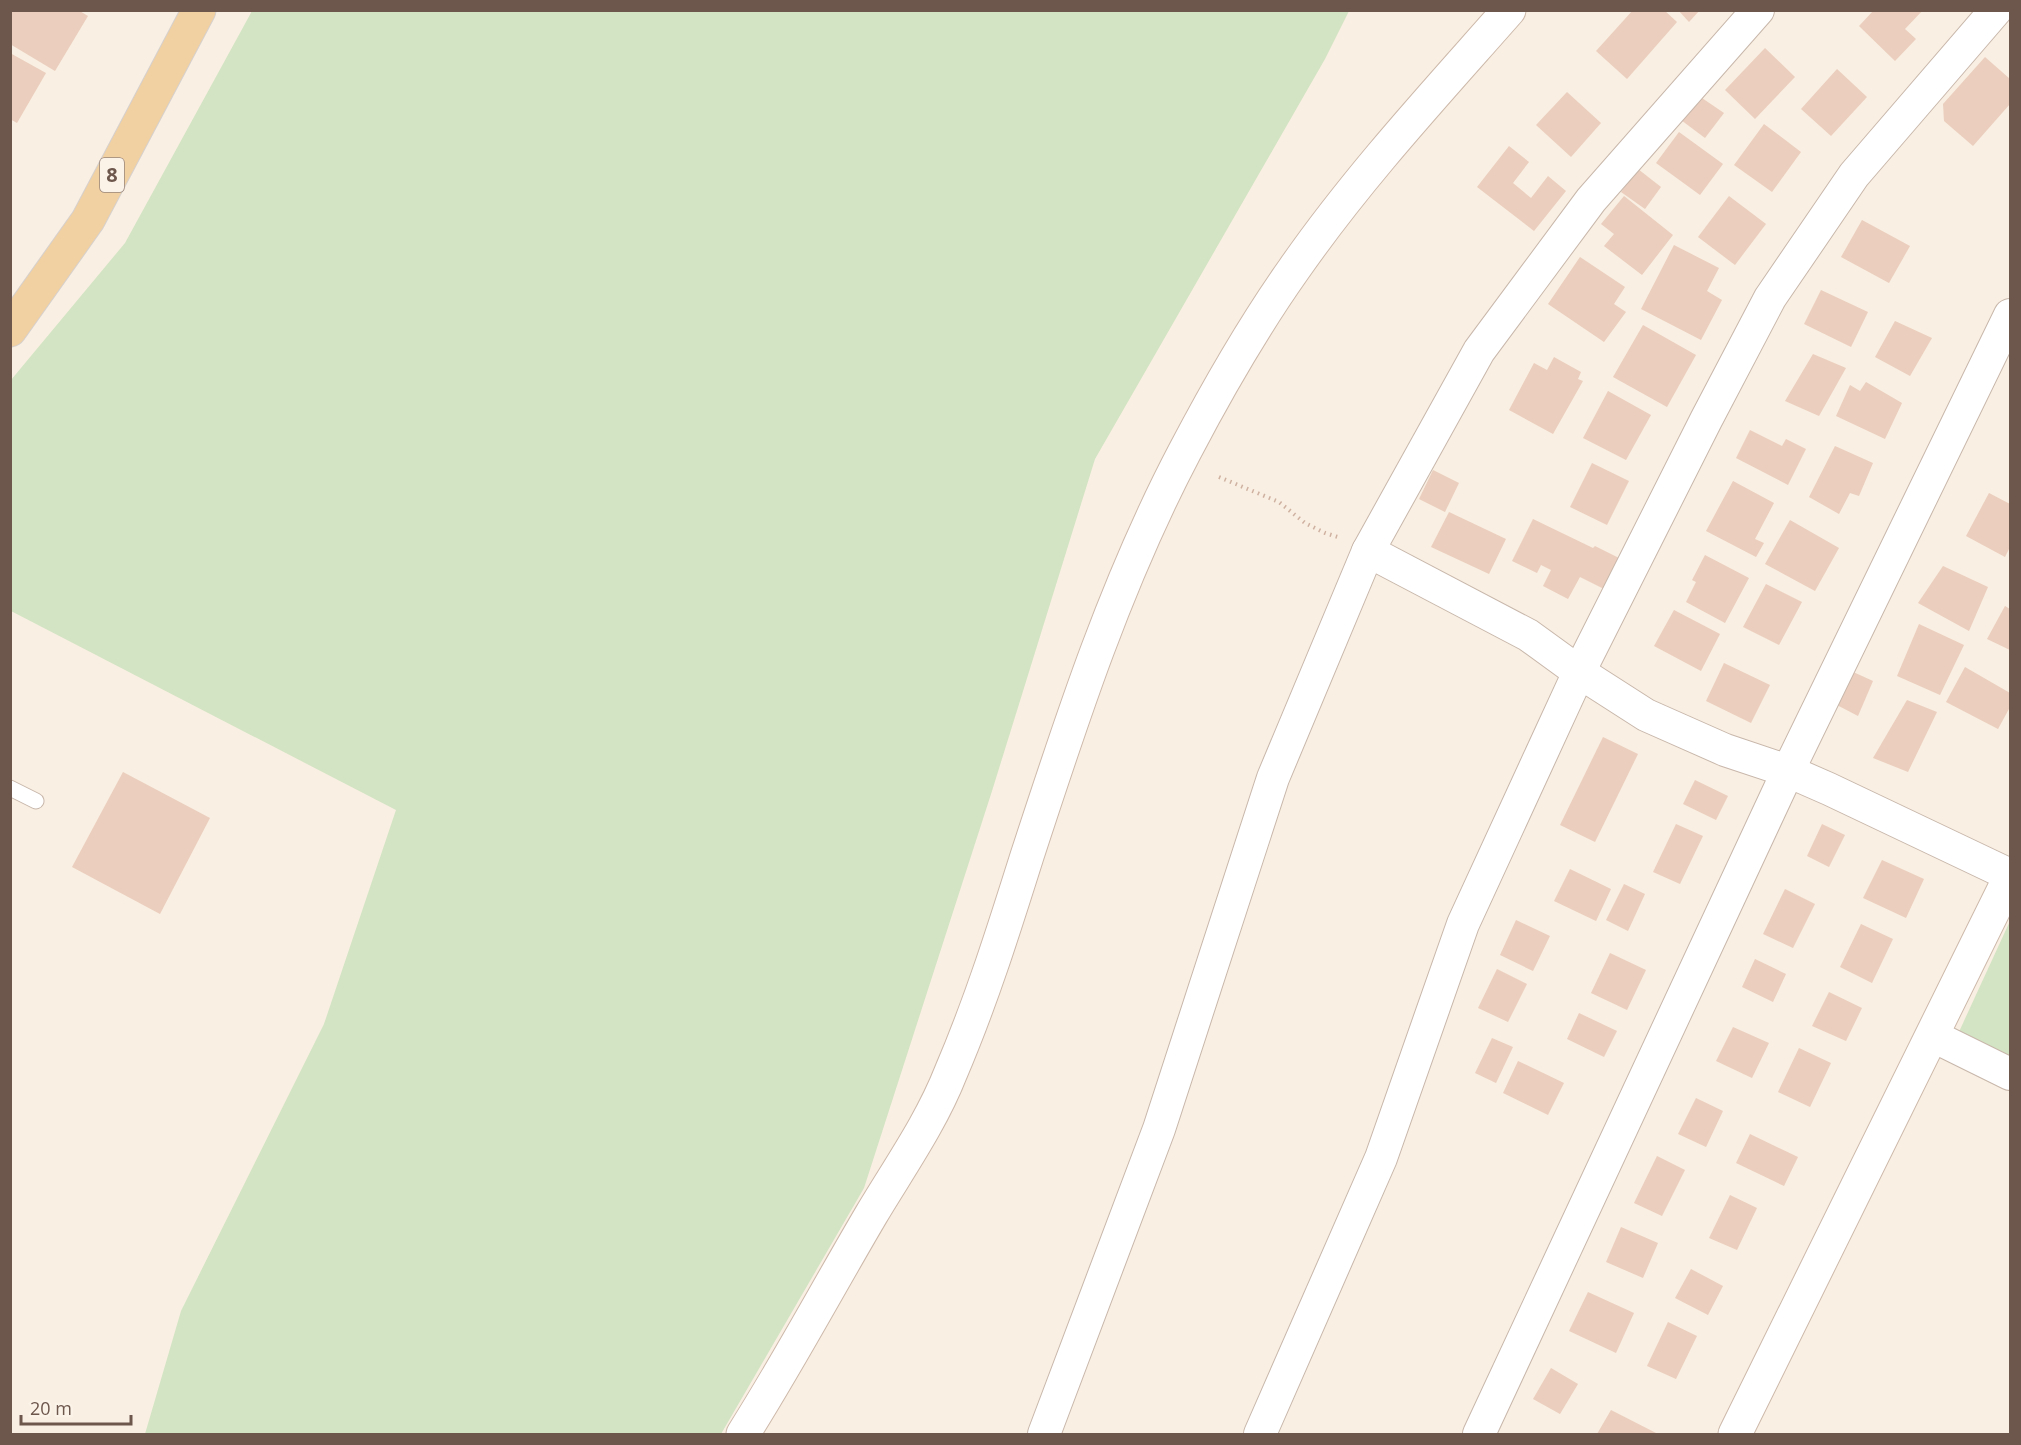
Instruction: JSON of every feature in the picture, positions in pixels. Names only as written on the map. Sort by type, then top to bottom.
[{"type":"main road","name":"8","points":[[10,330],[88,220],[199,10]]},
{"type":"street","points":[[743,1434],[779,1377],[872,1212],[915,1144],[950,1076],[992,967],[1077,706],[1132,559],[1182,455],[1254,328],[1289,276],[1338,210],[1437,91],[1509,10]]},
{"type":"street","points":[[1044,1434],[1159,1129],[1273,778],[1368,551],[1479,351],[1591,200],[1758,10]]},
{"type":"street","points":[[1260,1434],[1381,1158],[1463,924],[1579,672],[1770,298],[1854,175],[1996,10]]},
{"type":"street","points":[[1479,1434],[1788,771],[2010,315]]},
{"type":"street","points":[[1368,551],[1528,635],[1579,672],[1647,715],[1725,750],[1788,771],[2010,876],[1735,1434]]},
{"type":"street","points":[[1933,1036],[2010,1074]]},
{"type":"lane","points":[[10,788],[36,801]]},
{"type":"path","points":[[1219,477],[1279,502],[1305,523],[1325,533],[1350,540],[1368,551]]},
{"type":"green space","points":[[252,11],[1349,11],[1325,59],[1095,459],[992,791],[864,1188],[721,1434],[145,1434],[181,1311],[324,1024],[396,810],[11,611],[11,380],[125,243]]},
{"type":"green space","points":[[2010,921],[2010,1060],[1958,1034]]},
{"type":"building","points":[[10,10],[78,10],[88,16],[55,71],[10,44]]},
{"type":"building","points":[[1633,10],[1664,10],[1677,22],[1627,79],[1596,51]]},
{"type":"building","points":[[1678,10],[1700,10],[1689,22]]},
{"type":"building","points":[[1874,10],[1923,10],[1905,29],[1916,39],[1895,61],[1859,26]]},
{"type":"building","points":[[1765,48],[1795,77],[1755,119],[1725,90]]},
{"type":"building","points":[[10,53],[46,73],[17,123],[10,119]]},
{"type":"building","points":[[1985,57],[2010,79],[2010,104],[1973,146],[1944,121],[1943,104]]},
{"type":"building","points":[[1837,69],[1867,97],[1831,136],[1801,109]]},
{"type":"building","points":[[1567,92],[1601,123],[1571,157],[1536,125]]},
{"type":"building","points":[[1699,96],[1724,113],[1705,138],[1681,120]]},
{"type":"building","points":[[1764,124],[1801,152],[1772,192],[1734,165]]},
{"type":"building","points":[[1679,132],[1723,164],[1700,195],[1656,163]]},
{"type":"building","points":[[1509,146],[1529,162],[1513,183],[1531,198],[1548,176],[1566,191],[1534,231],[1477,187]]},
{"type":"building","points":[[1638,169],[1661,187],[1645,209],[1621,192]]},
{"type":"building","points":[[1624,196],[1673,235],[1642,275],[1604,246],[1614,234],[1601,224]]},
{"type":"building","points":[[1729,196],[1766,224],[1735,265],[1698,237]]},
{"type":"building","points":[[1862,220],[1910,246],[1889,283],[1841,257]]},
{"type":"building","points":[[1674,245],[1719,268],[1707,291],[1722,300],[1701,340],[1641,309]]},
{"type":"building","points":[[1580,257],[1625,287],[1614,304],[1626,312],[1604,342],[1548,304]]},
{"type":"building","points":[[1821,290],[1868,312],[1851,347],[1804,324]]},
{"type":"building","points":[[1895,321],[1932,338],[1910,376],[1875,357]]},
{"type":"building","points":[[1643,325],[1696,355],[1667,407],[1613,377]]},
{"type":"building","points":[[1813,354],[1846,368],[1819,416],[1785,401]]},
{"type":"building","points":[[1554,357],[1581,372],[1578,379],[1583,381],[1553,434],[1509,410],[1534,363],[1547,370]]},
{"type":"building","points":[[1866,382],[1902,403],[1885,439],[1836,416],[1850,385],[1860,391]]},
{"type":"building","points":[[1608,391],[1651,415],[1626,460],[1583,438]]},
{"type":"building","points":[[1750,430],[1782,446],[1786,439],[1806,449],[1788,485],[1736,458]]},
{"type":"building","points":[[1835,446],[1873,463],[1859,496],[1850,493],[1839,514],[1809,497]]},
{"type":"building","points":[[1592,463],[1629,481],[1607,525],[1570,507]]},
{"type":"building","points":[[1433,470],[1459,483],[1445,512],[1419,499]]},
{"type":"building","points":[[1733,481],[1774,503],[1755,539],[1764,543],[1756,557],[1706,531]]},
{"type":"building","points":[[1989,493],[2010,504],[2010,547],[2005,557],[1966,536]]},
{"type":"building","points":[[1449,512],[1506,539],[1489,574],[1431,547]]},
{"type":"building","points":[[1533,519],[1623,560],[1608,591],[1580,577],[1568,599],[1543,586],[1551,570],[1541,565],[1537,573],[1512,561]]},
{"type":"building","points":[[1790,520],[1839,548],[1815,591],[1765,564]]},
{"type":"building","points":[[1705,555],[1749,578],[1725,623],[1686,602],[1696,582],[1692,580]]},
{"type":"building","points":[[1943,566],[1988,587],[1969,631],[1918,603]]},
{"type":"building","points":[[1766,584],[1802,602],[1779,645],[1743,627]]},
{"type":"building","points":[[2005,606],[2010,609],[2010,650],[1987,639]]},
{"type":"building","points":[[1674,610],[1720,634],[1701,671],[1654,646]]},
{"type":"building","points":[[1919,624],[1964,645],[1940,695],[1897,676]]},
{"type":"building","points":[[1724,663],[1770,685],[1751,723],[1706,701]]},
{"type":"building","points":[[1965,667],[2010,693],[2010,707],[1998,729],[1946,702]]},
{"type":"building","points":[[1851,671],[1873,681],[1858,716],[1835,704]]},
{"type":"building","points":[[1907,700],[1937,712],[1908,772],[1873,758]]},
{"type":"building","points":[[1603,737],[1638,754],[1595,842],[1560,825]]},
{"type":"building","points":[[123,772],[210,818],[160,914],[72,867]]},
{"type":"building","points":[[1695,780],[1728,796],[1716,820],[1683,804]]},
{"type":"building","points":[[1676,824],[1703,836],[1680,884],[1653,872]]},
{"type":"building","points":[[1822,824],[1845,835],[1829,867],[1807,856]]},
{"type":"building","points":[[1882,860],[1924,879],[1906,918],[1863,898]]},
{"type":"building","points":[[1570,869],[1611,889],[1596,921],[1554,901]]},
{"type":"building","points":[[1624,884],[1645,894],[1628,931],[1606,920]]},
{"type":"building","points":[[1785,889],[1815,904],[1793,948],[1763,934]]},
{"type":"building","points":[[1516,920],[1550,936],[1533,971],[1500,955]]},
{"type":"building","points":[[1861,924],[1893,939],[1872,983],[1840,967]]},
{"type":"building","points":[[1610,953],[1646,970],[1627,1010],[1591,993]]},
{"type":"building","points":[[1755,959],[1786,974],[1773,1002],[1742,987]]},
{"type":"building","points":[[1497,969],[1527,984],[1508,1022],[1478,1008]]},
{"type":"building","points":[[1829,992],[1862,1008],[1846,1041],[1812,1026]]},
{"type":"building","points":[[1579,1013],[1617,1031],[1604,1057],[1567,1039]]},
{"type":"building","points":[[1733,1027],[1769,1043],[1752,1078],[1716,1061]]},
{"type":"building","points":[[1492,1038],[1513,1047],[1496,1083],[1475,1073]]},
{"type":"building","points":[[1799,1048],[1831,1063],[1810,1107],[1778,1092]]},
{"type":"building","points":[[1518,1061],[1564,1083],[1548,1115],[1503,1093]]},
{"type":"building","points":[[1696,1098],[1723,1111],[1706,1147],[1678,1134]]},
{"type":"building","points":[[1750,1134],[1798,1157],[1784,1186],[1736,1163]]},
{"type":"building","points":[[1657,1156],[1685,1170],[1662,1216],[1634,1203]]},
{"type":"building","points":[[1730,1195],[1757,1208],[1737,1250],[1709,1238]]},
{"type":"building","points":[[1621,1227],[1658,1243],[1643,1278],[1606,1262]]},
{"type":"building","points":[[1691,1269],[1723,1286],[1708,1315],[1675,1298]]},
{"type":"building","points":[[1588,1292],[1634,1313],[1616,1353],[1569,1331]]},
{"type":"building","points":[[1668,1322],[1697,1336],[1676,1379],[1647,1366]]},
{"type":"building","points":[[1551,1368],[1578,1384],[1560,1414],[1533,1399]]},
{"type":"building","points":[[1611,1410],[1658,1434],[1597,1434]]}]
